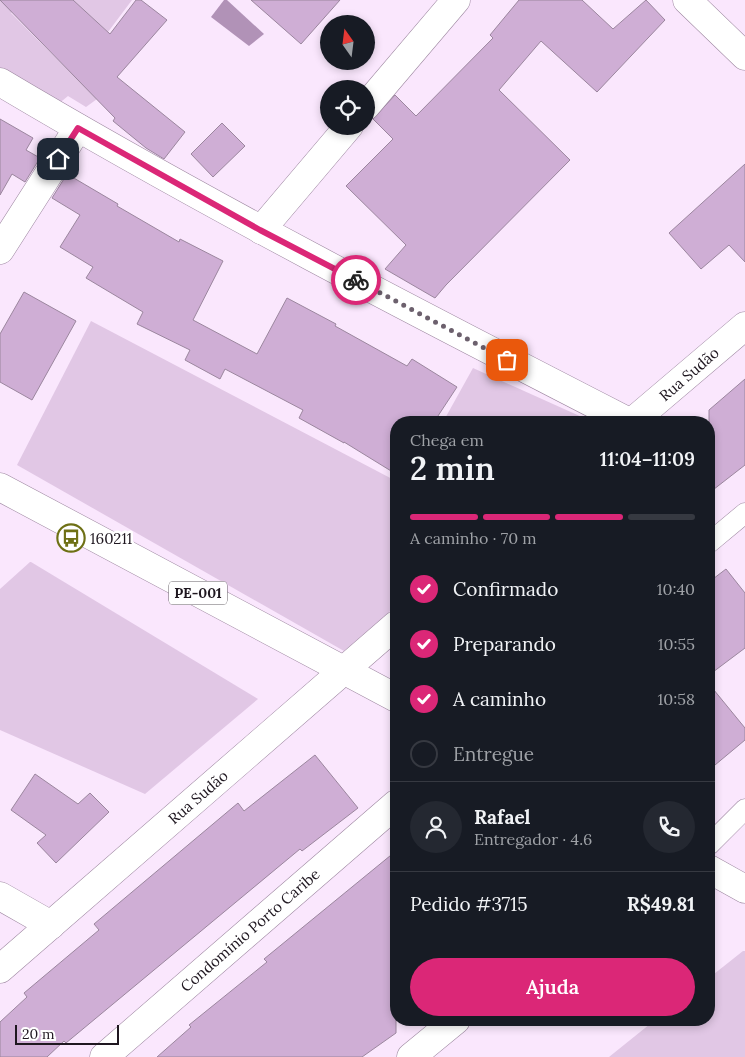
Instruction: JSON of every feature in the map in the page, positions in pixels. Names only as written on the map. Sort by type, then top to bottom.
[{"type":"street","points":[[375,95],[456,0]]},
{"type":"street","points":[[687,0],[745,56]]},
{"type":"street","points":[[0,82],[260,230],[438,324],[619,416]]},
{"type":"street","points":[[0,250],[78,128]]},
{"type":"street","points":[[260,230],[341,135]]},
{"type":"street","name":"Rua Sudão","points":[[638,416],[745,326]]},
{"type":"street","name":"PE-001","points":[[0,488],[390,695]]},
{"type":"street","name":"Rua Sudão","points":[[0,969],[390,630]]},
{"type":"street","name":"Condomínio Porto Caribe","points":[[104,1057],[390,809]]},
{"type":"street","points":[[715,872],[745,889]]},
{"type":"street","points":[[0,896],[51,925]]},
{"type":"street","points":[[411,1057],[449,1026]]},
{"type":"lane","points":[[715,538],[745,513]]},
{"type":"lane","points":[[715,839],[745,809]]},
{"type":"shaded area","points":[[0,0],[22,0],[11,13],[97,99],[86,107],[68,96],[57,105],[0,69]]},
{"type":"shaded area","points":[[73,0],[132,0],[108,32]]},
{"type":"shaded area","points":[[224,0],[227,0],[264,34],[249,46],[211,17]]},
{"type":"shaded area","points":[[91,321],[390,478],[390,611],[344,651],[17,465]]},
{"type":"shaded area","points":[[473,368],[580,416],[446,416]]},
{"type":"shaded area","points":[[30,562],[258,699],[145,794],[0,730],[0,589]]},
{"type":"shaded area","points":[[745,951],[745,1057],[609,1057],[648,1026],[715,1026],[715,973]]},
{"type":"building","points":[[0,0],[73,0],[110,34],[136,0],[141,0],[167,20],[117,77],[185,132],[164,159],[146,148],[113,121],[115,118]]},
{"type":"building","points":[[251,0],[340,0],[327,15],[320,15],[320,23],[301,44]]},
{"type":"building","points":[[519,0],[582,0],[613,29],[646,0],[665,20],[597,92],[541,41],[499,90],[570,160],[435,298],[385,269],[406,245],[346,186],[393,139],[375,121],[375,117],[395,95],[416,116],[493,38],[490,35]]},
{"type":"building","points":[[0,119],[33,138],[26,150],[40,158],[25,182],[12,174],[0,195]]},
{"type":"building","points":[[222,123],[245,146],[213,177],[191,154]]},
{"type":"building","points":[[745,164],[745,262],[729,245],[701,269],[669,233]]},
{"type":"building","points":[[67,174],[179,242],[180,239],[223,261],[193,320],[257,354],[287,298],[336,324],[335,326],[407,366],[412,359],[457,387],[438,416],[390,416],[390,470],[344,442],[299,418],[303,410],[225,369],[220,379],[185,360],[190,350],[137,324],[143,312],[86,278],[93,267],[60,247],[80,215],[52,198]]},
{"type":"building","points":[[24,292],[76,321],[32,400],[0,382],[0,334]]},
{"type":"building","points":[[745,379],[745,465],[715,488],[715,416],[709,416],[709,410]]},
{"type":"building","points":[[726,569],[745,593],[745,648],[715,670],[715,577]]},
{"type":"building","points":[[715,691],[745,728],[745,740],[715,765]]},
{"type":"building","points":[[315,755],[358,808],[302,851],[300,849],[66,1043],[64,1041],[47,1057],[0,1057],[0,1022],[27,997],[24,993],[99,930],[94,924],[238,803],[244,811]]},
{"type":"building","points":[[35,774],[78,804],[90,793],[109,812],[56,863],[37,843],[46,835],[11,810]]},
{"type":"building","points":[[390,856],[390,1026],[396,1026],[396,1033],[362,1057],[157,1057],[191,1027],[189,1025],[267,962],[264,959]]},
{"type":"way so far","points":[[356,280],[507,360]]},
{"type":"place","name":"160211","points":[[71,538]]},
{"type":"route","points":[[58,159],[78,128],[260,230],[356,280]]}]
